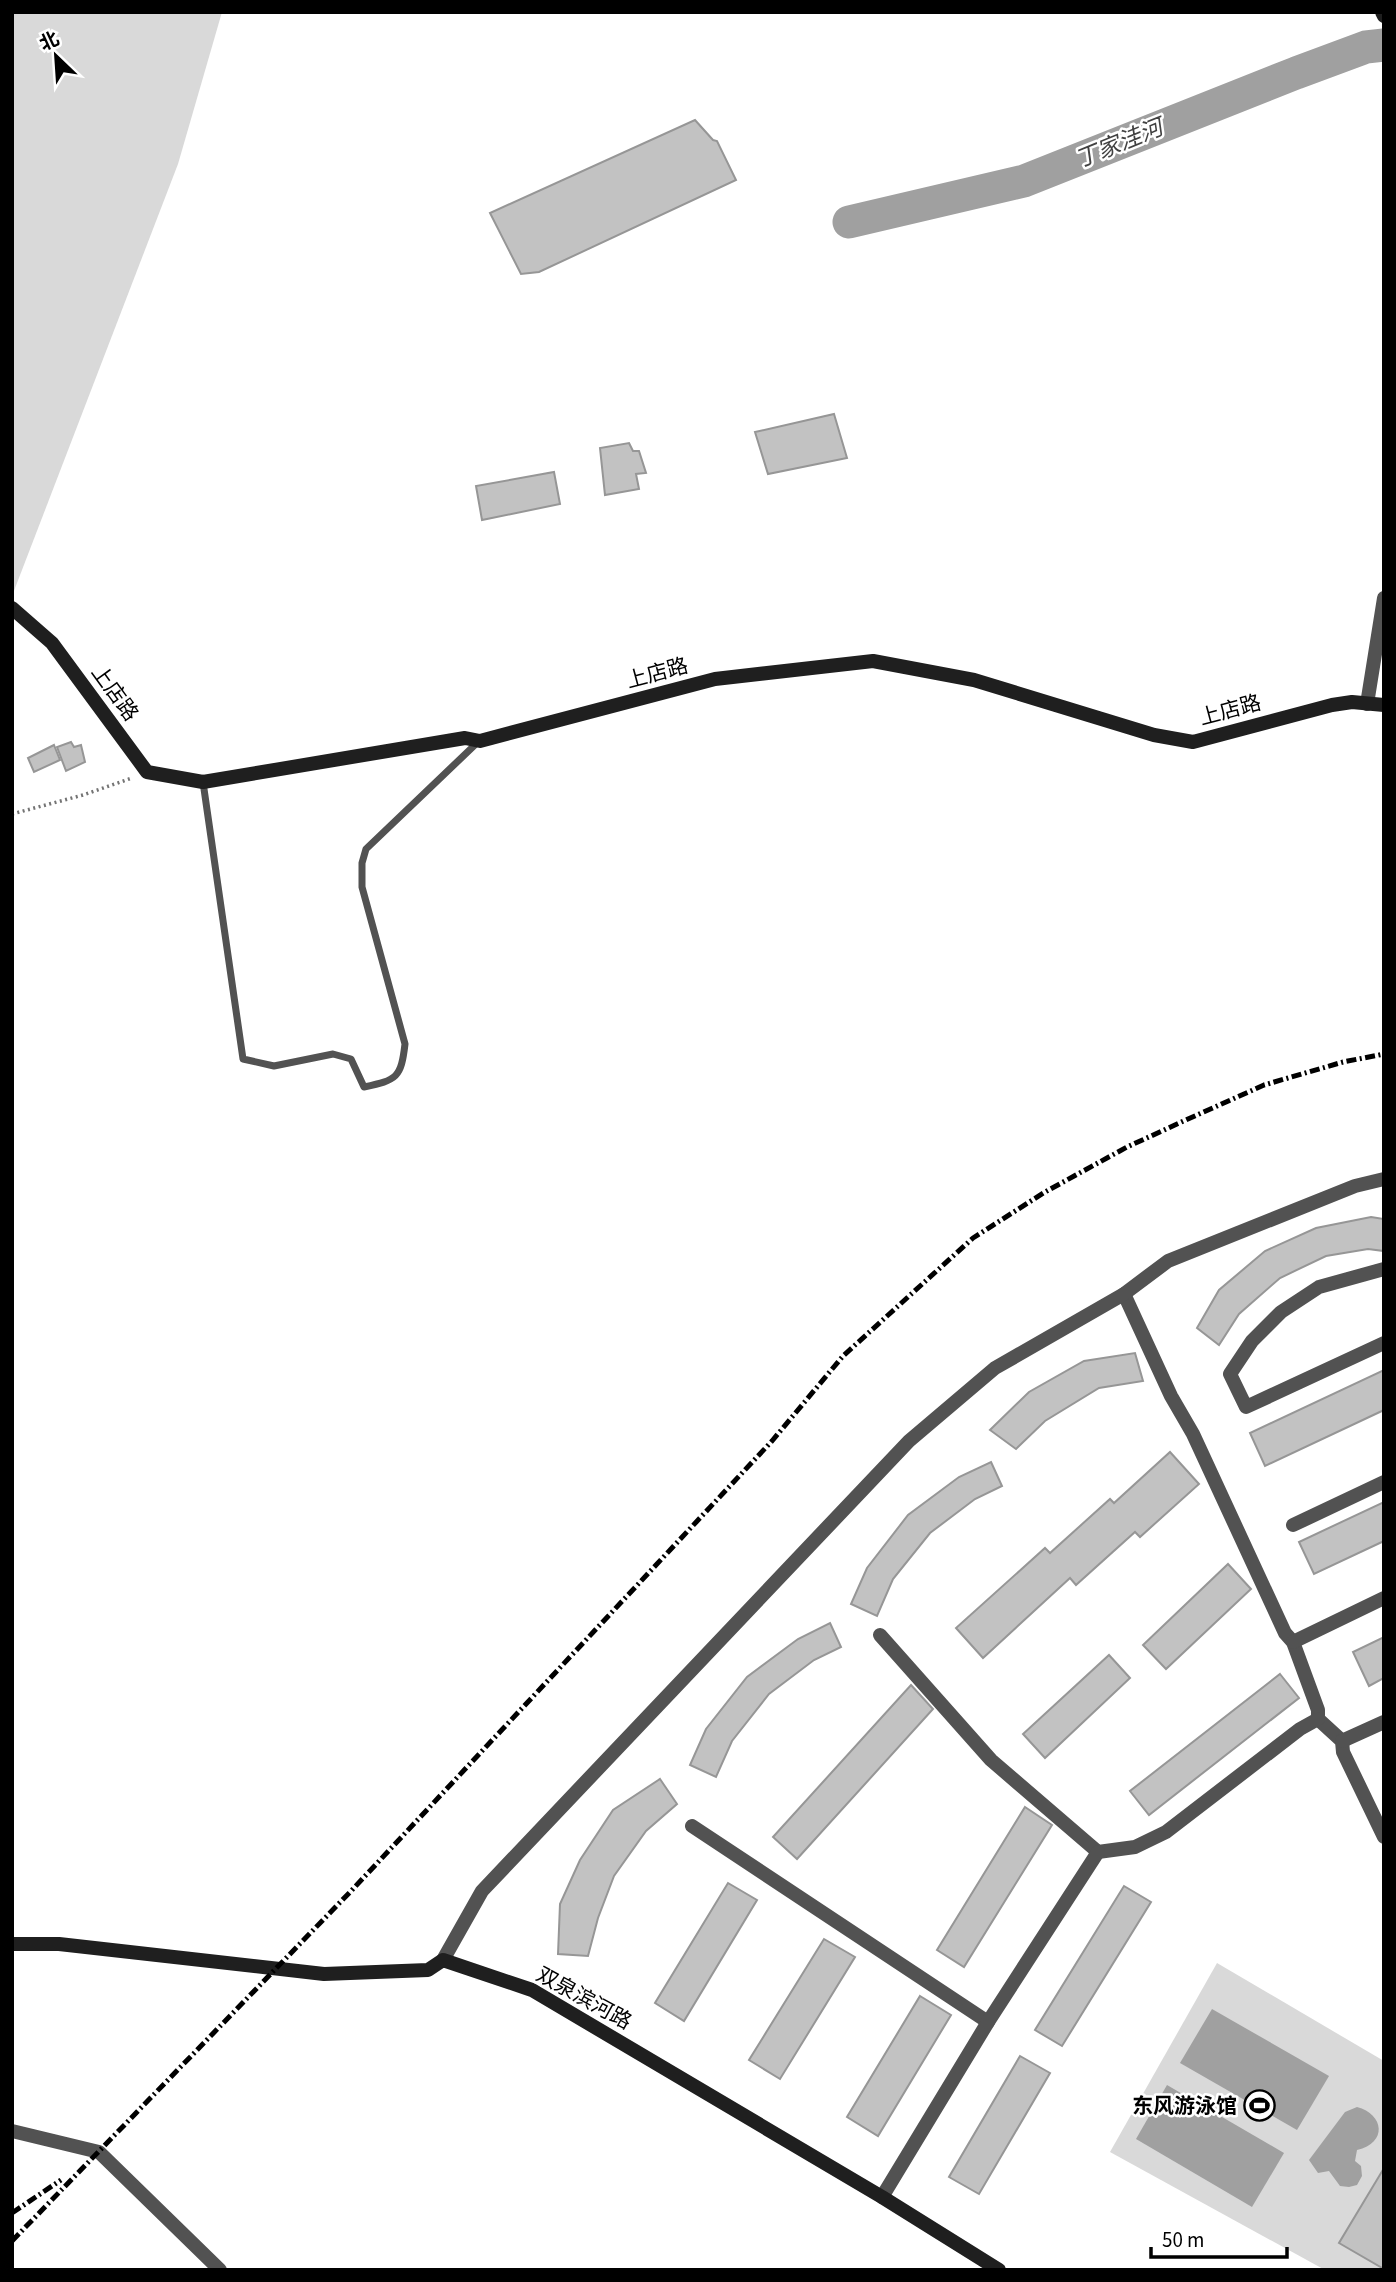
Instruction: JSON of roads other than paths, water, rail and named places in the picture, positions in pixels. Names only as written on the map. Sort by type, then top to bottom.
[{"type":"street","points":[[1367,704],[1384,598]]},
{"type":"street","name":"上店路","points":[[12,608],[52,643],[147,772],[203,782],[465,738],[480,741],[715,680],[873,661],[974,680],[1154,735],[1193,742],[1332,705],[1352,702],[1384,705]]},
{"type":"street","points":[[12,1944],[59,1944],[324,1974],[428,1970],[443,1960],[482,1891],[909,1441],[995,1368],[1124,1294],[1168,1261],[1355,1186],[1384,1179]]},
{"type":"street","points":[[1384,1269],[1320,1287],[1282,1312],[1252,1340],[1230,1374],[1246,1407],[1384,1343]]},
{"type":"street","points":[[1124,1294],[1171,1396],[1193,1434],[1285,1633],[1293,1642],[1318,1710],[1318,1719],[1342,1741],[1343,1752],[1384,1837]]},
{"type":"street","points":[[1293,1524],[1384,1482]]},
{"type":"street","points":[[1293,1642],[1384,1598]]},
{"type":"street","points":[[880,1635],[991,1760],[1098,1852],[1135,1847],[1166,1832],[1300,1729],[1318,1719]]},
{"type":"street","points":[[1342,1741],[1384,1722]]},
{"type":"street","points":[[692,1826],[988,2022]]},
{"type":"street","points":[[882,2197],[988,2022],[1098,1852]]},
{"type":"street","name":"双泉滨河路","points":[[443,1960],[532,1990],[882,2197],[999,2270]]},
{"type":"street","points":[[12,2132],[99,2152],[220,2270]]},
{"type":"lane","points":[[203,782],[243,1059],[274,1066],[333,1054],[351,1059],[364,1087],[389,1082],[402,1068],[405,1044],[362,887],[362,863],[366,849],[480,741]]},
{"type":"waterway","name":"丁家洼河","points":[[849,222],[1024,181],[1296,73],[1366,47],[1384,45]]},
{"type":"railway","points":[[12,2241],[352,1890],[772,1441],[843,1356],[973,1238],[1045,1192],[1127,1147],[1188,1119],[1264,1085],[1343,1062],[1384,1054]]},
{"type":"railway","points":[[12,2213],[61,2180]]},
{"type":"place","name":"东风游泳馆","points":[[1260,2106]]}]
